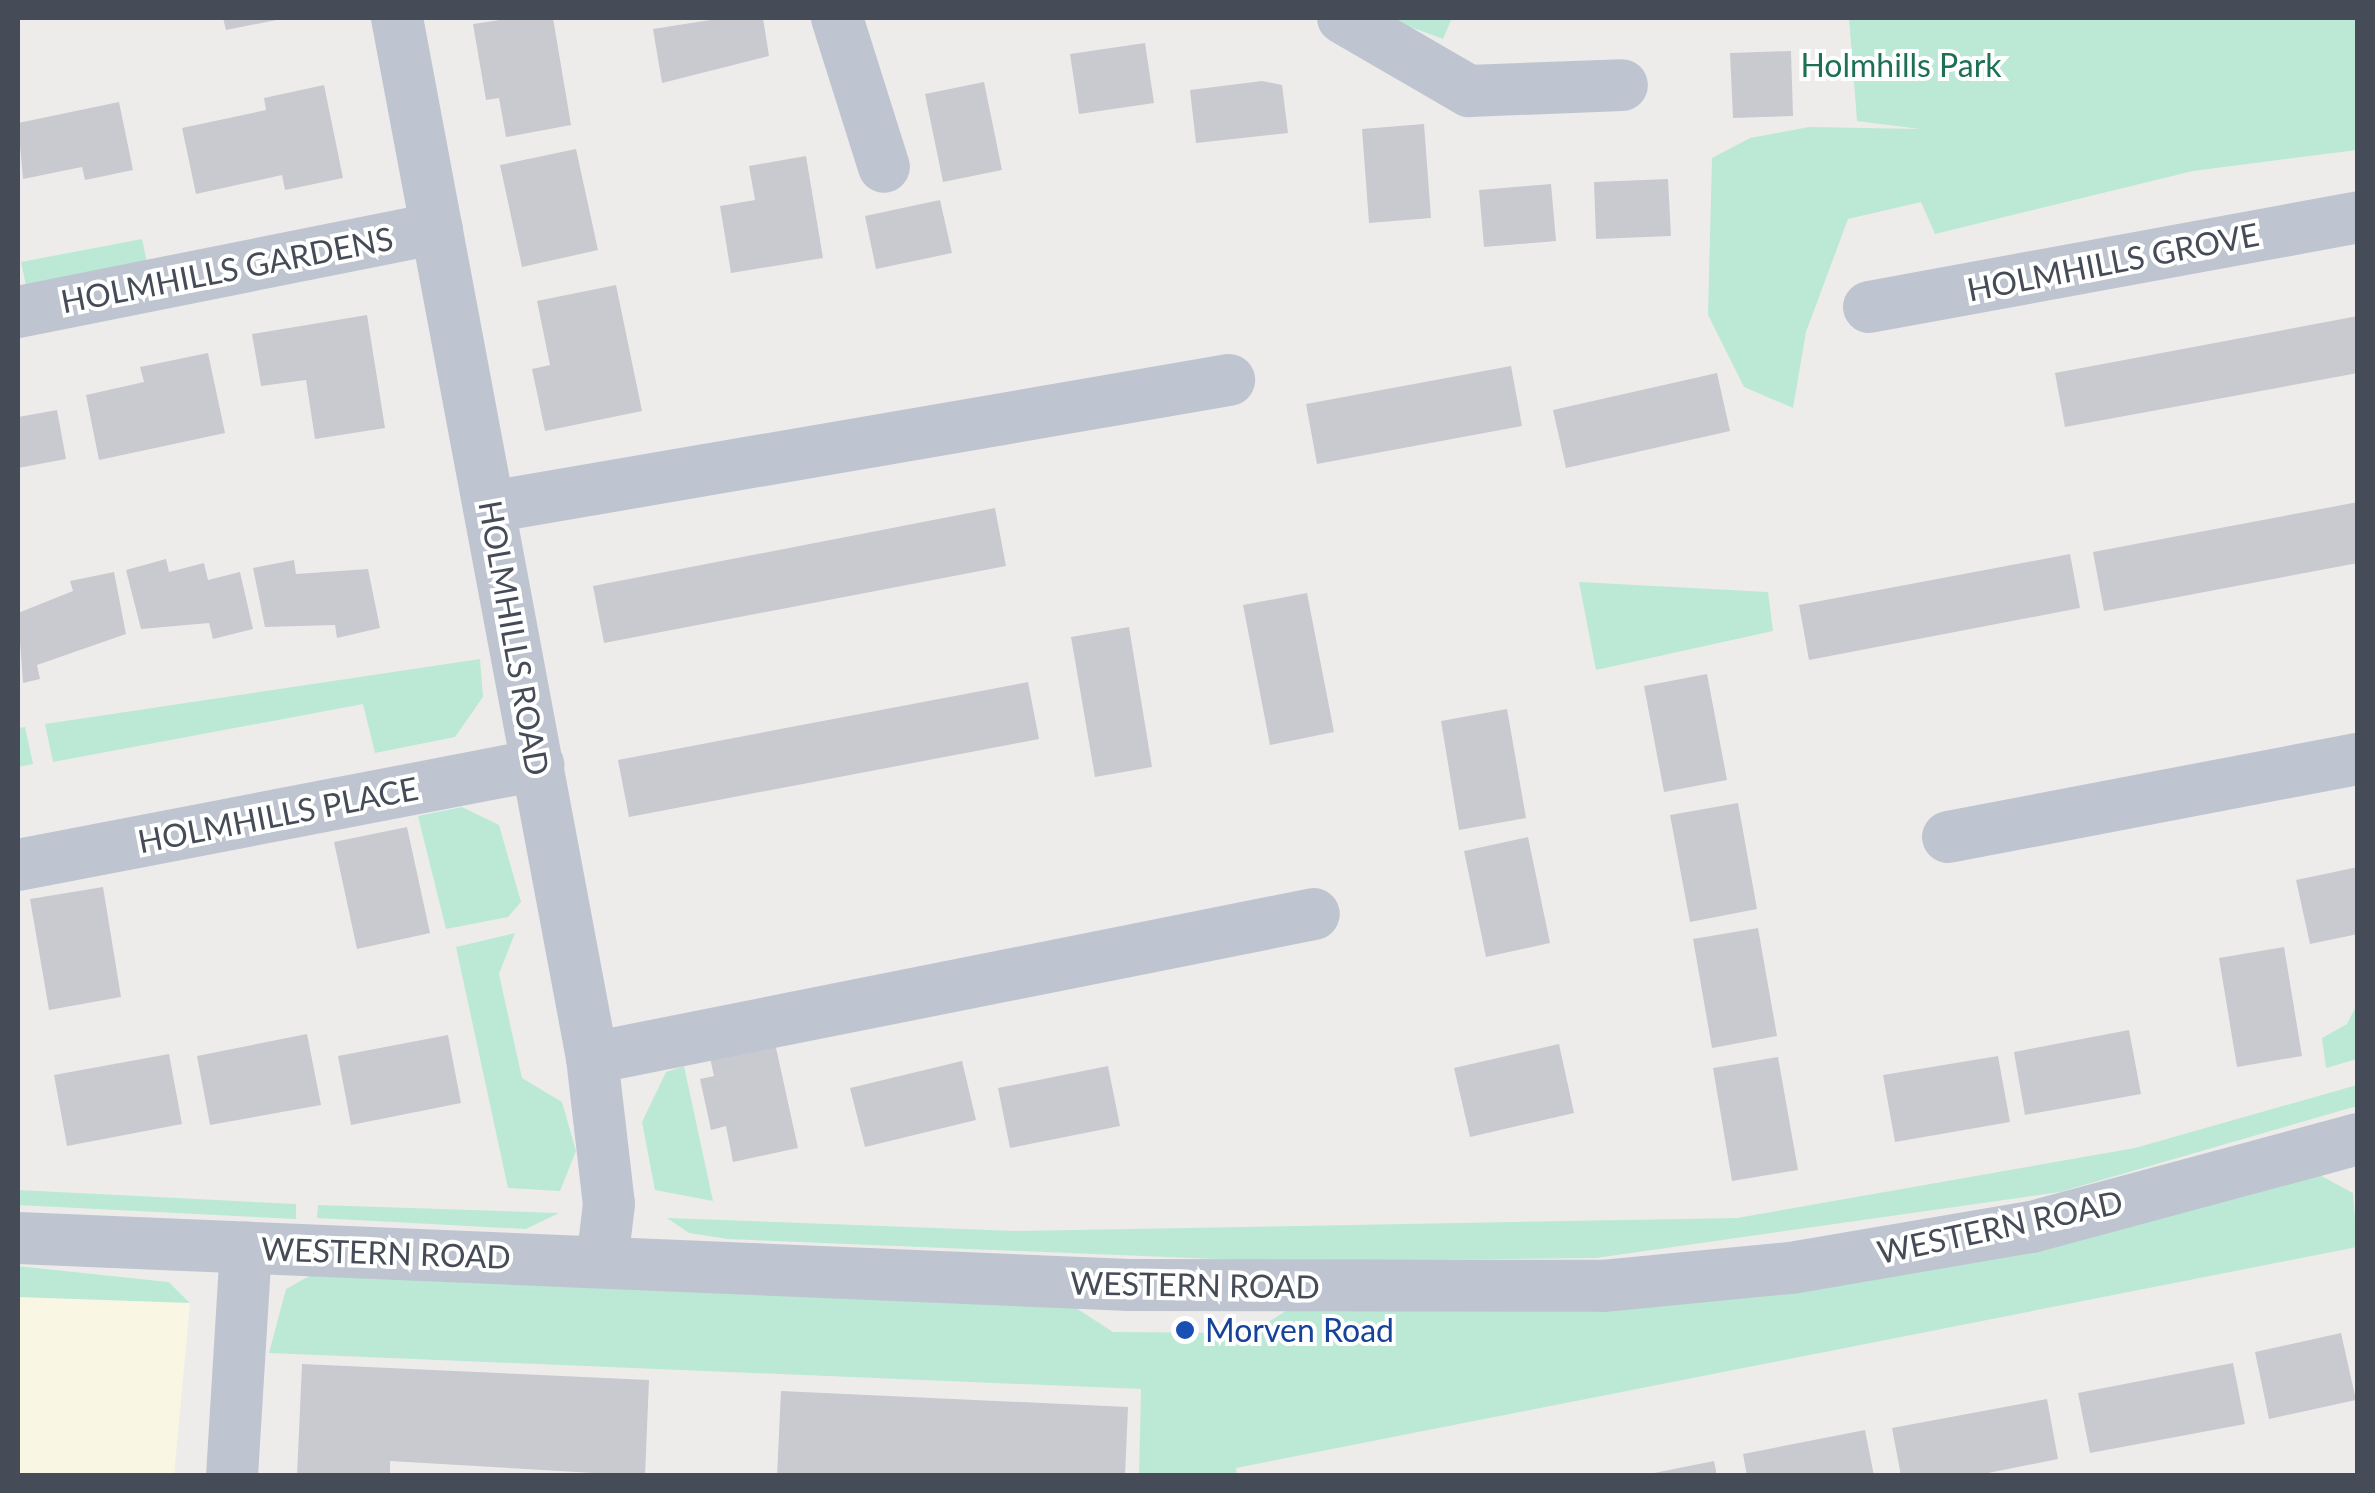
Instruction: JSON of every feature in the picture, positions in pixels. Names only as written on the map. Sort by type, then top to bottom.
[{"type":"street","name":"HOLMHILLS ROAD","points":[[397,18],[592,1058],[608,1204],[602,1262]]},
{"type":"street","points":[[837,18],[884,167]]},
{"type":"street","points":[[1344,18],[1468,91],[1622,85]]},
{"type":"street","name":"HOLMHILLS GROVE","points":[[1869,307],[2358,217]]},
{"type":"street","name":"HOLMHILLS GARDENS","points":[[18,312],[437,228]]},
{"type":"street","points":[[490,506],[1229,380]]},
{"type":"street","points":[[1948,837],[2358,760]]},
{"type":"street","name":"HOLMHILLS PLACE","points":[[18,865],[538,765]]},
{"type":"street","points":[[592,1058],[1314,914]]},
{"type":"street","name":"WESTERN ROAD","points":[[18,1238],[1129,1285],[1604,1286],[1790,1268],[2032,1227],[2358,1138]]},
{"type":"street","points":[[232,1476],[246,1247]]},
{"type":"shaded area","points":[[18,1266],[169,1282],[190,1303],[174,1475],[18,1476]]},
{"type":"green space","points":[[1386,18],[1452,18],[1443,39]]},
{"type":"green space","name":"Holmhills Park","points":[[1849,18],[2357,18],[2357,150],[2193,171],[1935,234],[1921,202],[1848,219],[1806,332],[1793,408],[1744,387],[1708,315],[1712,158],[1750,138],[1809,127],[1920,129],[1857,121]]},
{"type":"green space","points":[[142,239],[149,272],[28,295],[21,262]]},
{"type":"green space","points":[[1579,582],[1768,592],[1773,631],[1596,670]]},
{"type":"green space","points":[[480,659],[483,697],[455,737],[375,753],[363,704],[53,762],[45,724]]},
{"type":"green space","points":[[25,727],[33,764],[18,767],[18,728]]},
{"type":"green space","points":[[462,807],[499,825],[521,902],[508,917],[446,929],[418,816]]},
{"type":"green space","points":[[515,933],[499,974],[522,1078],[562,1102],[576,1151],[560,1191],[508,1188],[456,947]]},
{"type":"green space","points":[[2357,1004],[2357,1059],[2326,1068],[2322,1038],[2347,1024]]},
{"type":"green space","points":[[684,1066],[713,1201],[655,1190],[642,1122],[666,1072]]},
{"type":"green space","points":[[2357,1085],[2357,1106],[2060,1192],[1596,1258],[1262,1261],[728,1239],[689,1233],[667,1218],[1016,1231],[1737,1218],[2135,1148]]},
{"type":"green space","points":[[2301,1165],[2353,1193],[2357,1247],[1236,1468],[1237,1475],[1139,1475],[1141,1389],[269,1353],[286,1289],[324,1268],[1059,1297],[1113,1332],[1251,1333],[1292,1307],[1643,1294]]},
{"type":"green space","points":[[18,1190],[296,1204],[296,1219],[18,1205]]},
{"type":"green space","points":[[318,1205],[559,1213],[526,1229],[317,1218]]},
{"type":"green space","points":[[18,1266],[169,1282],[190,1303],[18,1297]]},
{"type":"building","points":[[223,18],[282,18],[282,19],[226,30]]},
{"type":"building","points":[[553,18],[571,125],[506,137],[499,98],[486,100],[473,24]]},
{"type":"building","points":[[723,18],[763,18],[769,56],[662,83],[653,29]]},
{"type":"building","points":[[1145,43],[1154,103],[1079,114],[1070,54]]},
{"type":"building","points":[[1791,51],[1793,116],[1733,118],[1730,53]]},
{"type":"building","points":[[1262,81],[1282,85],[1288,133],[1196,143],[1190,90]]},
{"type":"building","points":[[984,82],[1002,170],[943,182],[925,94]]},
{"type":"building","points":[[324,85],[343,178],[285,190],[282,175],[196,194],[182,128],[266,110],[264,98]]},
{"type":"building","points":[[119,102],[133,170],[85,180],[82,167],[23,179],[18,123]]},
{"type":"building","points":[[1424,124],[1431,218],[1369,223],[1362,129]]},
{"type":"building","points":[[576,149],[598,250],[522,267],[500,165]]},
{"type":"building","points":[[806,156],[823,258],[731,273],[720,206],[755,200],[749,166]]},
{"type":"building","points":[[1668,179],[1671,236],[1596,239],[1594,182]]},
{"type":"building","points":[[1551,184],[1556,241],[1484,247],[1479,190]]},
{"type":"building","points":[[940,200],[952,253],[876,269],[865,216]]},
{"type":"building","points":[[616,285],[642,411],[545,431],[532,369],[550,365],[537,301]]},
{"type":"building","points":[[367,315],[385,428],[315,439],[306,380],[261,386],[252,334]]},
{"type":"building","points":[[2358,316],[2358,373],[2065,427],[2055,373]]},
{"type":"building","points":[[208,353],[225,433],[99,460],[86,395],[144,382],[140,367]]},
{"type":"building","points":[[1511,366],[1522,426],[1317,464],[1306,404]]},
{"type":"building","points":[[1717,373],[1730,431],[1566,468],[1553,410]]},
{"type":"building","points":[[57,410],[66,459],[18,468],[18,417]]},
{"type":"building","points":[[2358,502],[2358,563],[2104,611],[2093,552]]},
{"type":"building","points":[[995,508],[1006,566],[604,643],[593,586]]},
{"type":"building","points":[[2070,554],[2080,608],[1809,660],[1799,605]]},
{"type":"building","points":[[166,559],[169,572],[204,563],[208,580],[240,572],[253,629],[213,639],[209,623],[141,629],[126,570]]},
{"type":"building","points":[[294,560],[296,574],[368,569],[380,628],[337,638],[335,625],[265,627],[253,568]]},
{"type":"building","points":[[114,572],[126,634],[37,665],[40,679],[23,683],[18,613],[73,591],[70,581]]},
{"type":"building","points":[[1307,593],[1334,732],[1270,745],[1243,605]]},
{"type":"building","points":[[1129,627],[1152,767],[1095,777],[1071,637]]},
{"type":"building","points":[[1707,674],[1727,780],[1664,792],[1644,686]]},
{"type":"building","points":[[1028,682],[1039,739],[629,817],[618,760]]},
{"type":"building","points":[[1507,709],[1526,818],[1459,830],[1441,721]]},
{"type":"building","points":[[1738,803],[1757,909],[1690,922],[1670,815]]},
{"type":"building","points":[[407,827],[430,933],[357,949],[334,842]]},
{"type":"building","points":[[1528,837],[1550,943],[1486,957],[1464,851]]},
{"type":"building","points":[[2358,867],[2358,934],[2310,944],[2296,880]]},
{"type":"building","points":[[103,887],[121,997],[49,1010],[30,899]]},
{"type":"building","points":[[1758,928],[1777,1036],[1712,1048],[1693,939]]},
{"type":"building","points":[[2284,947],[2302,1056],[2237,1067],[2219,958]]},
{"type":"building","points":[[2129,1030],[2141,1094],[2025,1115],[2014,1052]]},
{"type":"building","points":[[307,1034],[321,1105],[210,1125],[197,1056]]},
{"type":"building","points":[[773,1034],[798,1148],[733,1162],[726,1126],[711,1130],[700,1079],[714,1076],[708,1049]]},
{"type":"building","points":[[448,1035],[461,1103],[351,1125],[338,1056]]},
{"type":"building","points":[[1559,1044],[1574,1113],[1470,1137],[1454,1068]]},
{"type":"building","points":[[169,1054],[182,1124],[67,1146],[54,1075]]},
{"type":"building","points":[[1998,1056],[2010,1122],[1895,1142],[1883,1075]]},
{"type":"building","points":[[1778,1057],[1798,1170],[1732,1181],[1713,1068]]},
{"type":"building","points":[[962,1061],[976,1120],[865,1147],[850,1088]]},
{"type":"building","points":[[1108,1066],[1120,1126],[1010,1148],[998,1088]]},
{"type":"building","points":[[2341,1333],[2356,1400],[2269,1419],[2255,1352]]},
{"type":"building","points":[[2233,1363],[2245,1424],[2090,1453],[2078,1393]]},
{"type":"building","points":[[302,1364],[649,1380],[645,1476],[390,1461],[390,1476],[297,1476]]},
{"type":"building","points":[[781,1391],[1128,1407],[1125,1476],[777,1476]]},
{"type":"building","points":[[2047,1399],[2058,1459],[1973,1476],[1901,1476],[1892,1428]]},
{"type":"building","points":[[1865,1430],[1874,1476],[1747,1476],[1743,1454]]},
{"type":"building","points":[[1714,1461],[1717,1476],[1649,1476],[1649,1474]]},
{"type":"place","name":"Morven Road","points":[[1185,1330]]}]
